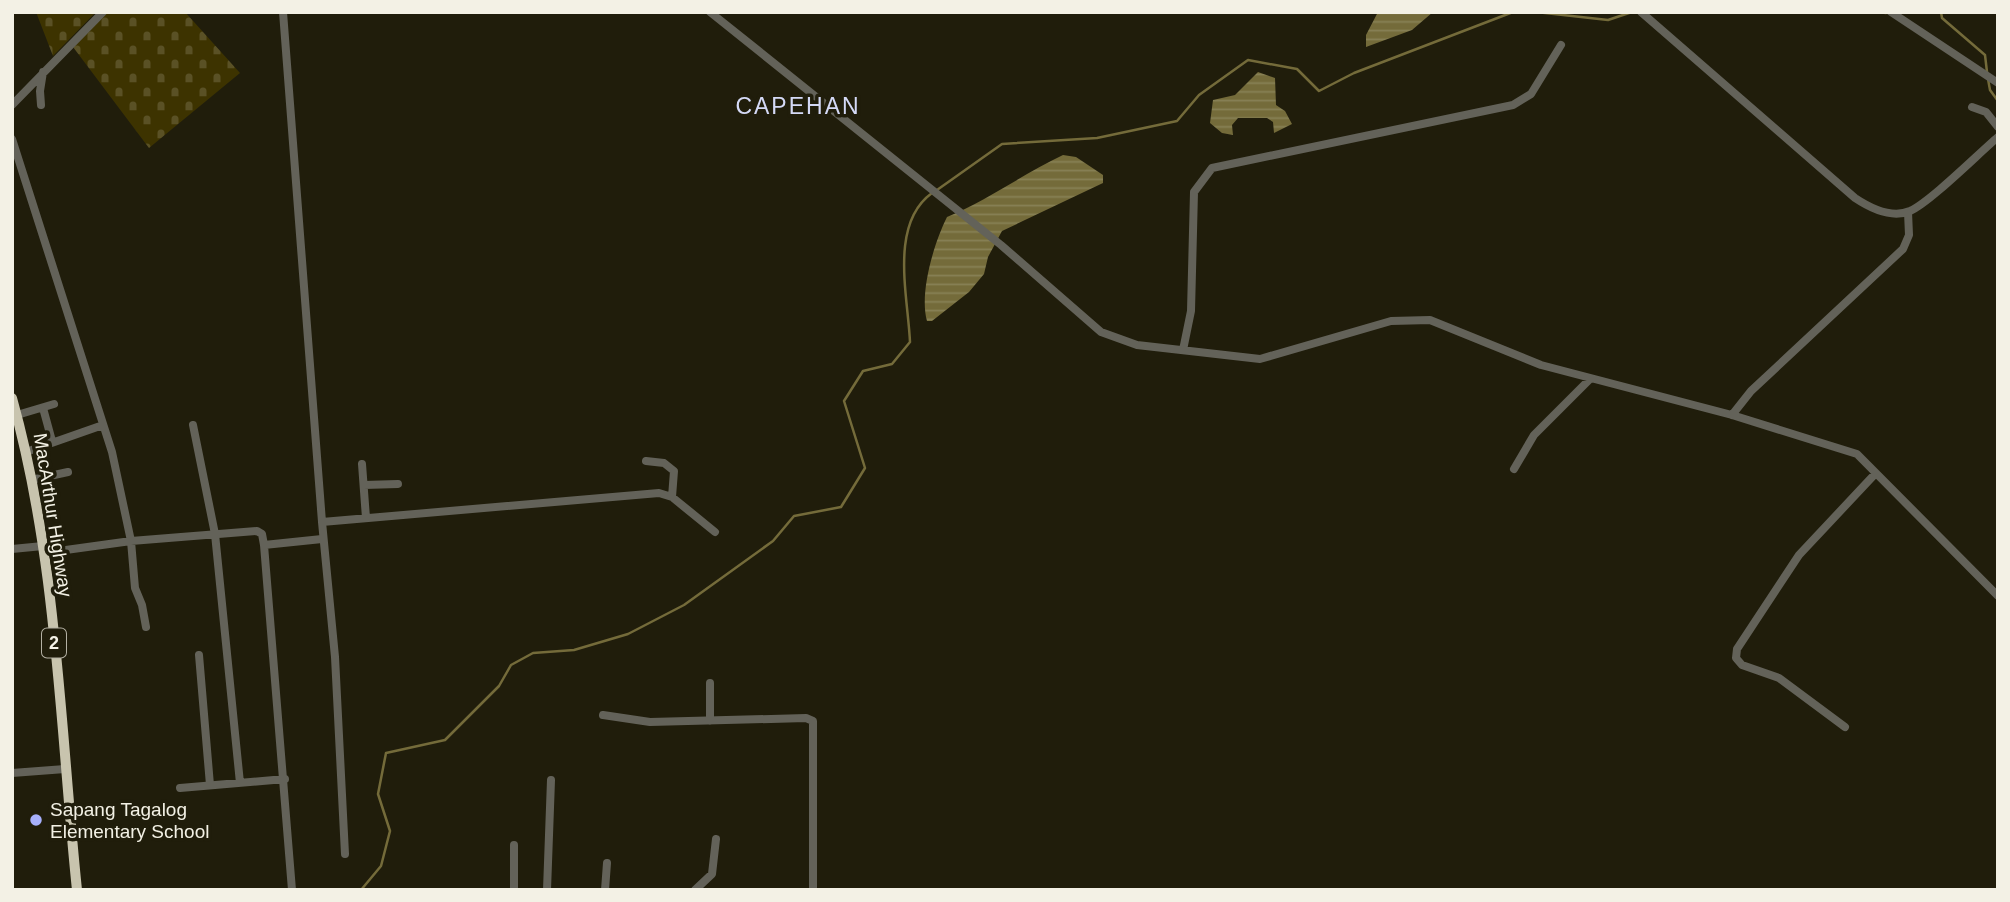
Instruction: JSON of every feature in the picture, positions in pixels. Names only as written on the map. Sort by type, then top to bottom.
[{"type":"highway","name":"MacArthur Highway","points":[[12,398],[26,452],[44,549],[77,890]]},
{"type":"street","points":[[12,105],[103,12]]},
{"type":"street","points":[[283,12],[322,539],[335,657],[345,854]]},
{"type":"street","points":[[710,12],[950,205],[1101,332],[1137,345],[1259,359],[1391,320],[1430,320],[1531,362],[1589,380],[1732,415],[1857,454],[1998,596]]},
{"type":"street","points":[[1641,12],[1855,198],[1878,212],[1908,212],[1998,137]]},
{"type":"street","points":[[1891,12],[1904,24],[1998,83]]},
{"type":"street","points":[[1183,350],[1191,311],[1194,192],[1212,168],[1513,105],[1531,94],[1561,45]]},
{"type":"street","points":[[41,104],[43,72]]},
{"type":"street","points":[[1972,107],[1986,113],[1998,127]]},
{"type":"street","points":[[12,139],[103,425],[131,541],[135,588],[142,604],[146,627]]},
{"type":"street","points":[[1732,415],[1751,391],[1903,249],[1909,235],[1908,212]]},
{"type":"street","points":[[1514,470],[1535,436],[1589,380]]},
{"type":"street","points":[[17,415],[54,404]]},
{"type":"street","points":[[43,408],[52,441]]},
{"type":"street","points":[[26,452],[103,425]]},
{"type":"street","points":[[193,425],[215,534],[240,783]]},
{"type":"street","points":[[646,461],[664,463],[674,471],[673,497]]},
{"type":"street","points":[[362,464],[366,518]]},
{"type":"street","points":[[31,480],[68,472]]},
{"type":"street","points":[[1845,727],[1779,678],[1742,665],[1737,658],[1737,649],[1799,555],[1875,474]]},
{"type":"street","points":[[364,485],[398,484]]},
{"type":"street","points":[[321,522],[660,493],[673,497],[715,532]]},
{"type":"street","points":[[12,549],[44,549],[259,532],[264,545],[292,890]]},
{"type":"street","points":[[264,545],[322,539]]},
{"type":"street","points":[[199,655],[210,785]]},
{"type":"street","points":[[710,683],[710,721]]},
{"type":"street","points":[[603,715],[650,722],[806,718],[813,721],[813,890]]},
{"type":"street","points":[[12,773],[65,769]]},
{"type":"street","points":[[180,788],[285,779]]},
{"type":"street","points":[[547,890],[551,780]]},
{"type":"street","points":[[695,890],[712,874],[716,839]]},
{"type":"street","points":[[514,845],[514,890]]},
{"type":"street","points":[[605,890],[607,863]]},
{"type":"green space","points":[[36,12],[96,12],[53,56]]},
{"type":"green space","points":[[108,12],[185,12],[240,73],[149,148],[73,47]]},
{"type":"shaded area","points":[[1378,12],[1433,12],[1412,30],[1366,47],[1366,35]]},
{"type":"shaded area","points":[[1258,72],[1275,78],[1276,105],[1285,111],[1292,124],[1274,133],[1273,122],[1267,118],[1238,118],[1232,125],[1233,135],[1222,133],[1210,123],[1213,100],[1235,95]]},
{"type":"shaded area","points":[[1063,155],[1076,157],[1103,175],[1103,183],[1002,231],[988,257],[984,274],[969,292],[932,321],[927,321],[926,283],[937,240],[947,217]]},
{"type":"waterway","points":[[937,190],[1002,144],[1097,138],[1177,121],[1199,95],[1248,60],[1297,69],[1319,91],[1354,73],[1513,12]]},
{"type":"waterway","points":[[1536,12],[1608,20],[1632,12]]},
{"type":"waterway","points":[[1878,12],[1886,13]]},
{"type":"waterway","points":[[1941,12],[1942,18],[1985,55],[1987,72]]},
{"type":"waterway","points":[[1988,79],[1990,90],[1998,101]]},
{"type":"waterway","points":[[361,890],[381,866],[390,831],[378,794],[386,753],[445,740],[499,686],[511,665],[533,653],[574,650],[628,634],[684,605],[773,541],[794,516],[841,507],[865,468],[844,401],[863,371],[892,364],[910,342],[904,262],[906,242],[910,223],[919,206],[932,193]]},
{"type":"place","name":"Sapang Tagalog Elementary School","points":[[36,820]]},
{"type":"district","name":"CAPEHAN","points":[[798,106]]}]
